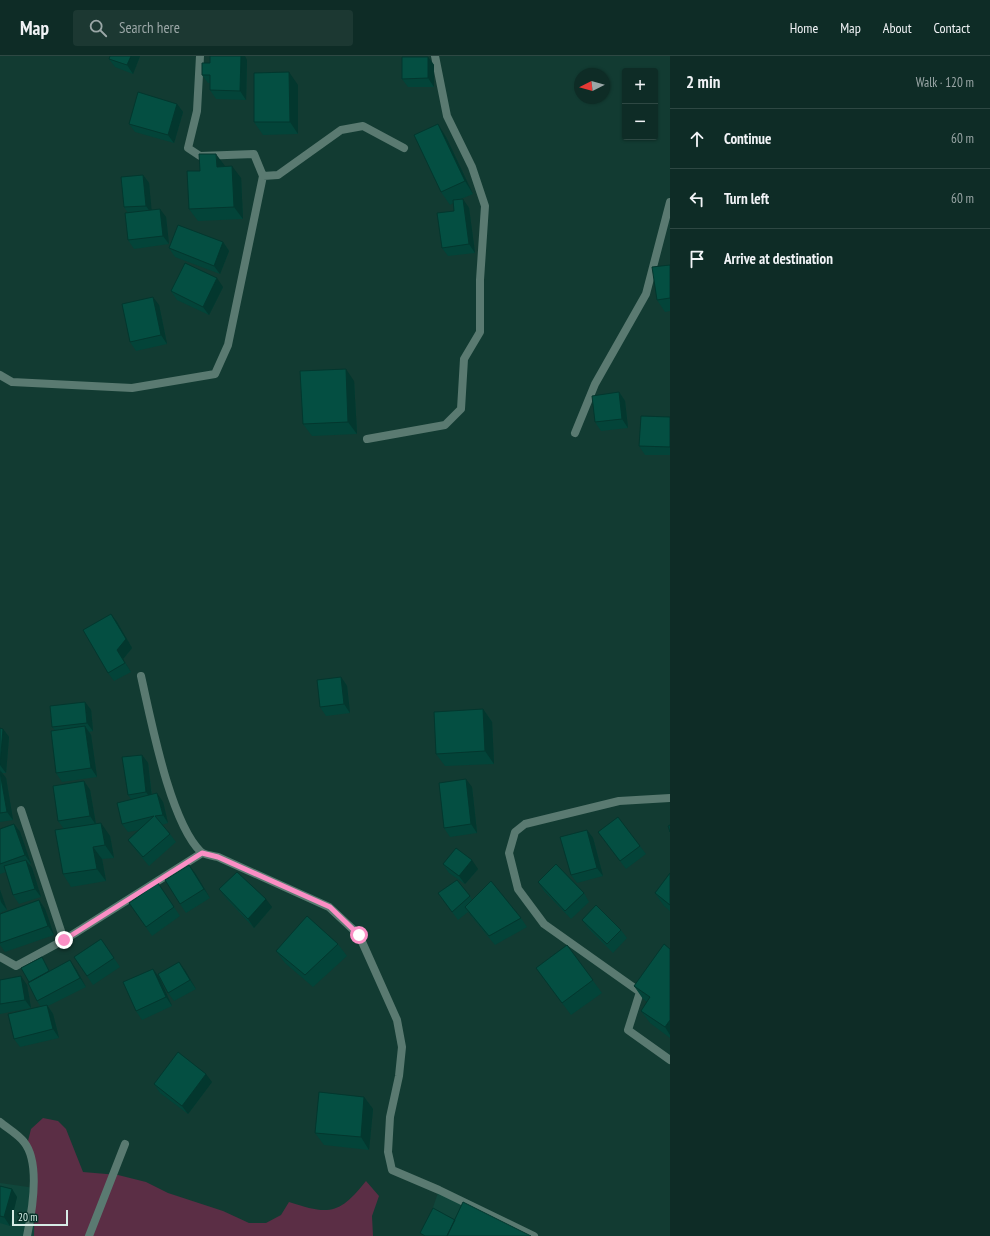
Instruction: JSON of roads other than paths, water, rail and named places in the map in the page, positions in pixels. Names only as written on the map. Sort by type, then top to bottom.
[{"type":"street","points":[[0,376],[12,382],[132,388],[215,374],[228,345],[263,176],[254,154],[200,156],[188,148],[197,111],[200,56]]},
{"type":"street","points":[[367,439],[444,425],[461,409],[464,359],[480,332],[480,280],[485,206],[472,167],[447,116],[435,56]]},
{"type":"street","points":[[263,176],[278,175],[340,130],[363,126],[404,148]]},
{"type":"street","points":[[574,433],[595,384],[646,294],[670,202]]},
{"type":"street","points":[[140,676],[172,797],[187,836],[202,853],[218,857],[330,907],[359,935],[397,1020],[402,1047],[399,1076],[390,1118],[388,1152],[392,1170],[439,1190],[534,1236]]},
{"type":"street","points":[[670,798],[619,801],[526,824],[515,832],[509,853],[518,889],[544,924],[640,992],[628,1030],[670,1060]]},
{"type":"street","points":[[21,810],[64,940]]},
{"type":"street","points":[[0,957],[16,966],[64,940],[202,853]]},
{"type":"street","points":[[0,1122],[25,1142],[33,1163],[34,1205],[27,1236]]},
{"type":"street","points":[[89,1236],[125,1144]]}]
